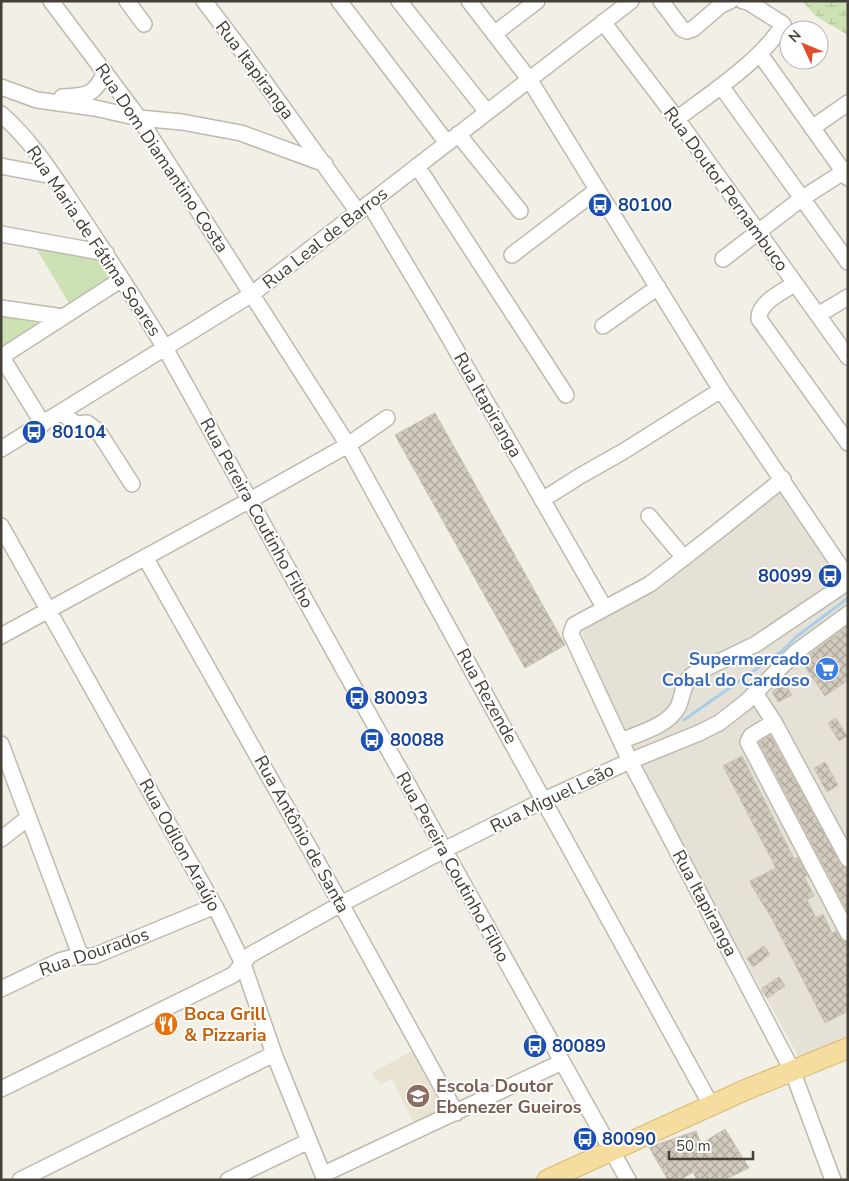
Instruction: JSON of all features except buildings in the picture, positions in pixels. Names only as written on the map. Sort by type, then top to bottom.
[{"type":"main road","points":[[547,1180],[611,1149],[743,1091],[848,1048]]},
{"type":"street","name":"Rua Dom Diamantino Costa","points":[[51,1],[140,118],[252,294]]},
{"type":"street","points":[[127,1],[144,24]]},
{"type":"street","name":"Rua Itapiranga","points":[[204,1],[325,164],[363,208],[439,320],[604,608],[574,625],[571,634],[630,761],[792,1070],[833,1180]]},
{"type":"street","points":[[339,1],[453,138],[520,211]]},
{"type":"street","points":[[399,1],[487,112]]},
{"type":"street","points":[[469,1],[529,80],[721,390],[848,578]]},
{"type":"street","points":[[494,34],[537,1]]},
{"type":"street","name":"Rua Leal de Barros","points":[[1,449],[252,294],[631,1]]},
{"type":"street","points":[[661,1],[682,29],[687,30],[693,28],[721,5],[730,1]]},
{"type":"street","points":[[677,119],[760,54],[778,34],[783,24],[748,2],[743,1]]},
{"type":"street","name":"Rua Doutor Pernambuco","points":[[603,22],[677,119],[848,357]]},
{"type":"street","points":[[723,259],[801,199],[846,173],[760,54]]},
{"type":"street","points":[[5,87],[60,97],[84,96],[98,86],[105,72]]},
{"type":"street","points":[[721,86],[848,262]]},
{"type":"street","points":[[5,87],[38,100],[95,108],[140,118],[190,123],[241,133],[325,164]]},
{"type":"street","points":[[812,128],[848,102]]},
{"type":"street","name":"Rua Maria de Fátima Soares","points":[[1,114],[33,147],[54,176],[106,253],[165,348]]},
{"type":"street","points":[[1,166],[54,176]]},
{"type":"street","points":[[417,166],[566,395]]},
{"type":"street","points":[[512,255],[597,190]]},
{"type":"street","points":[[1,234],[106,253]]},
{"type":"street","points":[[43,424],[1,357],[122,279]]},
{"type":"street","points":[[794,284],[762,306],[758,312],[758,319],[848,443]]},
{"type":"street","points":[[603,326],[658,287]]},
{"type":"street","name":"Rua Rezende","points":[[252,294],[348,444],[712,1105]]},
{"type":"street","points":[[818,315],[848,297]]},
{"type":"street","points":[[1,308],[63,317]]},
{"type":"street","name":"Rua Pereira Coutinho Filho","points":[[165,348],[628,1180]]},
{"type":"street","points":[[542,500],[580,476],[624,452],[721,390]]},
{"type":"street","points":[[61,412],[77,424],[87,423],[98,431],[132,484]]},
{"type":"street","points":[[1,636],[250,500],[348,444],[387,418]]},
{"type":"street","points":[[604,608],[650,584],[782,479]]},
{"type":"street","points":[[649,516],[684,558]]},
{"type":"street","name":"Rua Odilon Araújo","points":[[1,526],[215,906],[242,964],[274,1054],[324,1177]]},
{"type":"street","name":"Rua Antônio de Santa","points":[[145,557],[341,904],[456,1113]]},
{"type":"street","points":[[621,742],[664,722],[670,717],[678,708],[686,682],[692,675],[756,644],[848,582]]},
{"type":"street","name":"Rua Miguel Leão","points":[[1,1089],[233,975],[250,955],[341,904],[444,850],[544,800],[719,723],[746,702],[796,652],[848,614]]},
{"type":"street","points":[[755,693],[774,722],[848,859]]},
{"type":"street","points":[[774,722],[751,736],[748,742],[848,933]]},
{"type":"street","points":[[1,744],[81,956]]},
{"type":"street","points":[[1,839],[28,818]]},
{"type":"street","name":"Rua Dourados","points":[[1,989],[59,961],[81,956],[94,956],[215,906]]},
{"type":"street","points":[[20,1180],[274,1054]]},
{"type":"street","points":[[324,1177],[562,1062]]},
{"type":"street","points":[[228,1180],[309,1141]]},
{"type":"shaded area","points":[[785,470],[848,562],[848,1041],[802,1063],[623,738],[576,616],[663,570]]},
{"type":"shaded area","name":"Escola Doutor Ebenezer Gueiros","points":[[412,1051],[442,1108],[413,1122],[392,1079],[380,1085],[372,1073]]},
{"type":"green space","points":[[802,1],[848,1],[848,35],[829,24],[829,20],[822,20]]},
{"type":"green space","points":[[36,248],[100,257],[113,278],[70,305]]},
{"type":"green space","points":[[1,316],[38,324],[37,327],[8,345],[4,345],[1,341]]},
{"type":"waterway","points":[[684,720],[782,651],[796,637],[848,598]]},
{"type":"place","name":"80100","points":[[600,205]]},
{"type":"place","name":"80104","points":[[34,432]]},
{"type":"place","name":"80099","points":[[830,576]]},
{"type":"place","name":"Supermercado Cobal do Cardoso","points":[[827,669]]},
{"type":"place","name":"80093","points":[[357,698]]},
{"type":"place","name":"80088","points":[[372,740]]},
{"type":"place","name":"Boca Grill & Pizzaria","points":[[166,1024]]},
{"type":"place","name":"80089","points":[[535,1046]]},
{"type":"place","name":"Escola Doutor Ebenezer Gueiros","points":[[418,1096]]},
{"type":"place","name":"80090","points":[[585,1139]]}]
